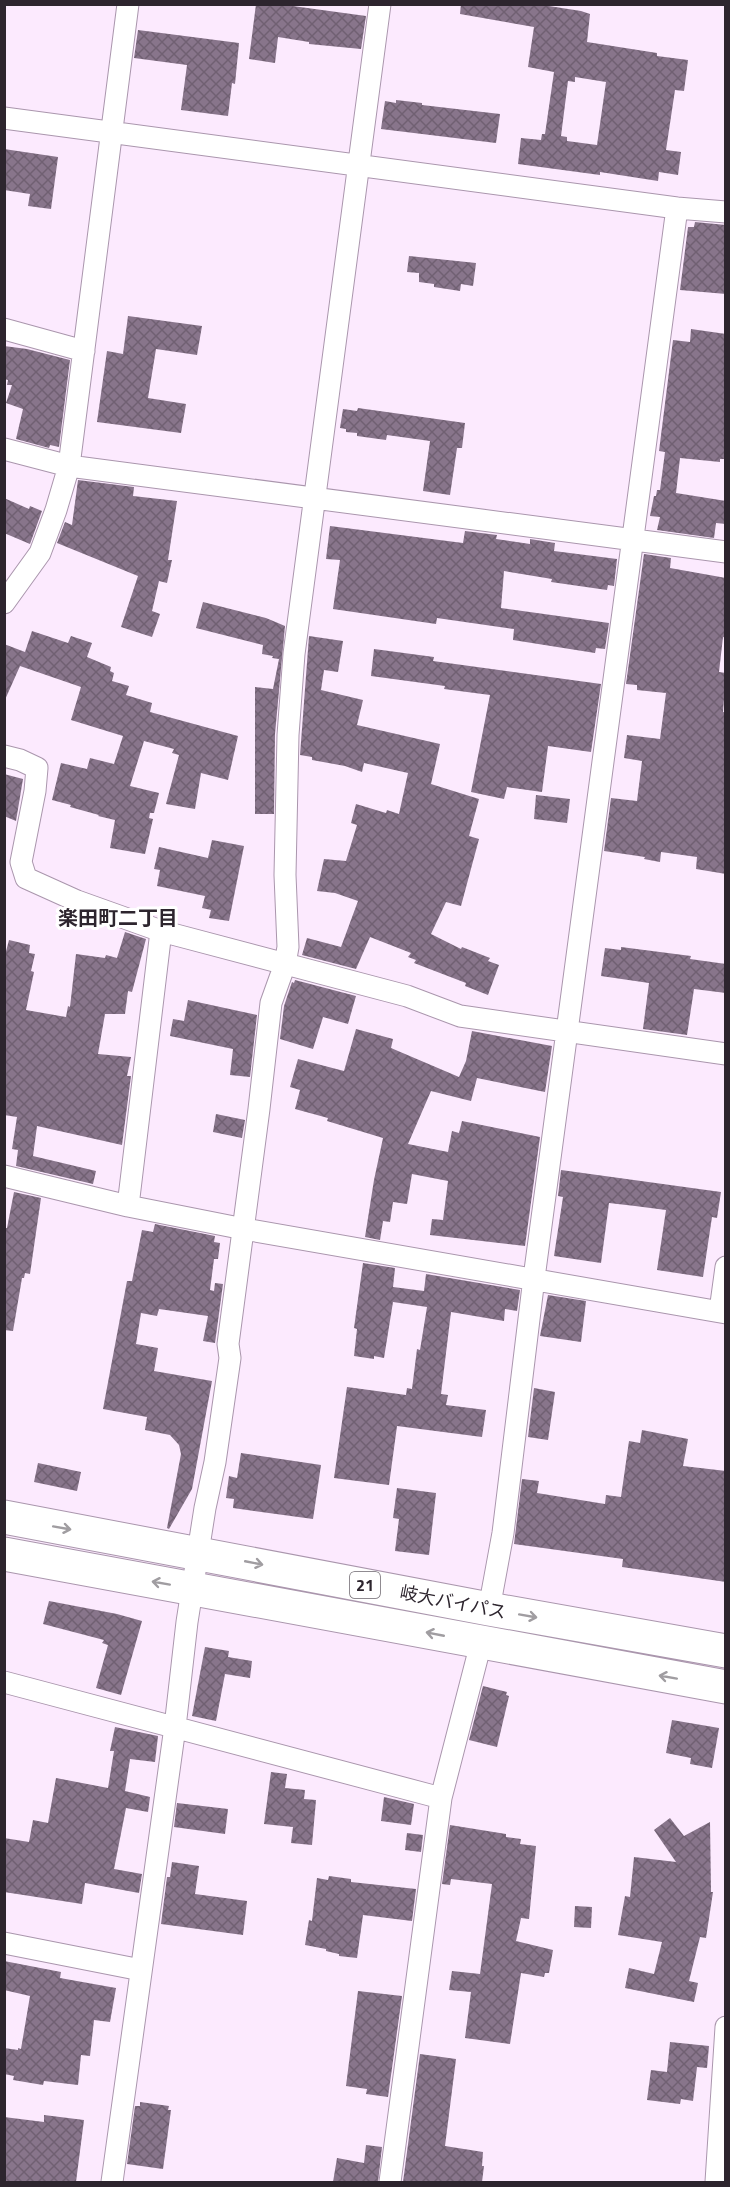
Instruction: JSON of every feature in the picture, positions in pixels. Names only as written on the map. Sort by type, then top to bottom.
[{"type":"highway","name":"岐大バイパス","points":[[4,1517],[489,1609],[726,1651]]},
{"type":"highway","name":"岐大バイパス","points":[[4,1554],[726,1687]]},
{"type":"street","points":[[4,603],[40,553],[69,466],[128,4]]},
{"type":"street","points":[[112,2182],[193,1589],[230,1358],[228,1344],[271,1003],[285,964],[288,947],[285,875],[288,735],[294,654],[380,4]]},
{"type":"street","points":[[4,118],[677,208],[726,212]]},
{"type":"street","points":[[489,1609],[503,1533],[534,1278],[677,208]]},
{"type":"street","points":[[4,329],[84,351]]},
{"type":"street","points":[[4,449],[69,466],[726,552]]},
{"type":"street","points":[[4,756],[37,768],[35,791],[21,862],[26,878],[77,901],[161,931],[407,996],[460,1016],[726,1054]]},
{"type":"street","points":[[128,1206],[161,931]]},
{"type":"street","points":[[4,1176],[128,1206],[244,1229],[723,1312],[726,1267]]},
{"type":"street","points":[[390,2182],[441,1798],[481,1643]]},
{"type":"street","points":[[4,1682],[441,1798]]},
{"type":"street","points":[[4,1942],[141,1970]]},
{"type":"street","points":[[716,2182],[726,2027]]},
{"type":"building","points":[[256,4],[278,4],[366,16],[361,49],[309,44],[309,42],[278,37],[275,63],[249,59]]},
{"type":"building","points":[[461,4],[536,4],[581,11],[590,14],[587,42],[688,60],[684,91],[675,90],[666,150],[681,152],[678,175],[659,172],[658,181],[600,172],[600,175],[518,164],[521,138],[541,140],[542,134],[545,134],[554,72],[528,67],[534,27],[460,14]],"holes":[[[575,77],[606,82],[597,145],[567,141],[567,137],[561,136],[568,81],[575,82]]]},
{"type":"building","points":[[138,30],[239,43],[235,84],[232,83],[228,116],[181,110],[187,65],[134,58]]},
{"type":"building","points":[[396,100],[500,114],[496,143],[381,129],[385,101],[396,103]]},
{"type":"building","points":[[4,149],[58,157],[51,209],[28,206],[30,194],[4,190]]},
{"type":"building","points":[[695,222],[726,225],[726,294],[680,290],[688,227],[694,227]]},
{"type":"building","points":[[409,256],[476,263],[473,286],[461,284],[460,291],[419,282],[419,273],[407,272]]},
{"type":"building","points":[[128,316],[202,326],[197,355],[156,349],[148,398],[186,404],[181,433],[97,422],[107,351],[123,354]]},
{"type":"building","points":[[691,329],[726,334],[726,459],[720,459],[720,462],[680,458],[676,493],[726,501],[726,524],[716,523],[714,538],[657,530],[660,517],[650,516],[654,496],[657,490],[660,490],[665,452],[659,451],[673,340],[690,342]]},
{"type":"building","points":[[4,346],[27,349],[70,360],[59,447],[50,445],[49,448],[16,439],[23,409],[6,403],[12,385],[7,385],[8,380],[4,379]]},
{"type":"building","points":[[358,408],[465,423],[462,448],[457,448],[450,495],[423,491],[430,441],[387,435],[386,440],[357,436],[357,433],[346,432],[346,429],[340,428],[343,409],[357,411]]},
{"type":"building","points":[[78,480],[134,487],[133,496],[177,501],[168,560],[172,560],[167,583],[159,581],[152,611],[160,614],[152,637],[121,627],[138,576],[57,543],[65,522],[72,525]]},
{"type":"building","points":[[4,498],[29,509],[30,506],[42,511],[30,544],[4,533]]},
{"type":"building","points":[[330,526],[463,543],[465,531],[497,535],[496,539],[530,544],[530,539],[555,543],[554,551],[617,559],[614,586],[608,585],[607,590],[551,582],[552,579],[504,571],[501,608],[609,623],[605,649],[596,648],[595,653],[513,640],[514,629],[437,618],[436,624],[333,609],[340,560],[326,559]]},
{"type":"building","points":[[644,554],[671,558],[670,568],[726,578],[726,638],[723,637],[719,672],[726,673],[723,712],[726,713],[726,874],[696,869],[697,857],[661,852],[660,862],[644,859],[645,857],[604,851],[611,798],[637,801],[642,761],[624,758],[627,735],[660,739],[666,693],[637,690],[637,685],[626,684]]},
{"type":"building","points":[[203,602],[266,618],[285,626],[275,734],[274,814],[255,814],[255,687],[273,689],[279,659],[262,654],[263,645],[196,628]]},
{"type":"building","points":[[32,631],[68,643],[71,636],[92,643],[87,657],[111,667],[110,671],[114,673],[112,681],[129,686],[126,695],[152,703],[150,712],[238,736],[228,780],[201,773],[195,809],[166,804],[179,755],[172,753],[174,749],[144,741],[130,786],[159,793],[154,813],[150,813],[149,818],[153,819],[145,854],[110,848],[115,820],[52,800],[61,763],[87,769],[90,758],[114,764],[123,736],[71,720],[81,687],[20,666],[4,702],[4,644],[25,652]]},
{"type":"building","points":[[309,636],[343,641],[338,672],[324,670],[321,690],[363,700],[357,725],[440,744],[431,784],[479,799],[469,836],[479,839],[461,906],[446,902],[431,934],[461,949],[462,947],[490,958],[488,961],[499,965],[488,995],[465,986],[466,983],[414,963],[416,960],[408,957],[411,953],[370,937],[356,969],[302,955],[307,938],[341,947],[358,901],[335,893],[317,891],[324,859],[346,861],[357,825],[351,823],[356,804],[386,813],[387,810],[399,814],[408,773],[364,763],[362,772],[300,755]]},
{"type":"building","points":[[374,649],[434,657],[433,661],[601,684],[591,752],[548,746],[542,792],[507,787],[504,799],[471,792],[490,695],[371,676]]},
{"type":"building","points":[[4,774],[23,779],[16,821],[4,816]]},
{"type":"building","points":[[536,795],[570,799],[567,823],[534,819]]},
{"type":"building","points":[[212,840],[244,846],[229,921],[209,918],[211,910],[202,908],[205,896],[157,886],[160,870],[154,869],[159,847],[208,858]]},
{"type":"building","points":[[125,932],[146,939],[132,992],[128,991],[125,1014],[105,1014],[98,1054],[131,1057],[127,1076],[131,1076],[122,1145],[37,1126],[33,1156],[96,1171],[93,1184],[16,1166],[18,1150],[12,1149],[17,1117],[4,1115],[4,959],[9,940],[30,945],[29,953],[35,954],[31,971],[34,972],[26,1010],[66,1017],[68,1006],[70,1007],[76,954],[105,958],[106,955],[117,958]]},
{"type":"building","points":[[621,947],[691,956],[690,959],[726,964],[726,993],[694,989],[687,1035],[643,1029],[649,983],[601,976],[605,948],[621,950]]},
{"type":"building","points":[[295,980],[356,996],[348,1024],[323,1017],[313,1049],[280,1039],[284,1006],[292,982],[294,983]]},
{"type":"building","points":[[188,1000],[257,1015],[250,1077],[230,1075],[233,1049],[170,1036],[173,1019],[184,1021]]},
{"type":"building","points":[[356,1029],[393,1039],[391,1048],[459,1077],[466,1061],[472,1031],[552,1046],[545,1092],[477,1078],[471,1101],[431,1091],[408,1144],[448,1152],[452,1131],[459,1133],[462,1121],[540,1137],[525,1246],[430,1235],[432,1219],[443,1220],[448,1181],[412,1174],[407,1204],[393,1202],[390,1222],[383,1221],[380,1240],[365,1237],[383,1138],[295,1109],[300,1090],[290,1087],[298,1059],[344,1071]]},
{"type":"building","points":[[216,1114],[245,1120],[242,1138],[213,1132]]},
{"type":"building","points":[[561,1170],[721,1192],[717,1218],[712,1217],[703,1277],[657,1270],[666,1210],[609,1203],[601,1263],[554,1256],[563,1197],[558,1196]]},
{"type":"building","points":[[14,1192],[41,1198],[30,1274],[25,1273],[22,1278],[13,1331],[4,1330],[4,1228],[7,1228]]},
{"type":"building","points":[[155,1224],[215,1236],[214,1242],[220,1243],[218,1259],[214,1259],[210,1290],[214,1291],[215,1283],[223,1284],[215,1343],[203,1341],[208,1316],[159,1309],[157,1316],[141,1313],[136,1344],[158,1348],[154,1371],[212,1381],[192,1489],[169,1529],[167,1528],[181,1454],[179,1445],[170,1435],[145,1430],[147,1417],[103,1409],[127,1281],[132,1281],[142,1230],[153,1232]]},
{"type":"building","points":[[363,1263],[395,1268],[393,1287],[424,1291],[426,1274],[520,1290],[517,1311],[505,1309],[504,1321],[451,1312],[441,1394],[448,1395],[446,1405],[486,1410],[482,1437],[397,1426],[389,1485],[334,1478],[347,1387],[406,1395],[407,1388],[412,1389],[417,1349],[420,1350],[427,1307],[393,1302],[384,1358],[354,1356],[357,1329],[354,1328]]},
{"type":"building","points":[[548,1295],[586,1301],[581,1342],[540,1336]]},
{"type":"building","points":[[534,1388],[555,1392],[548,1440],[528,1437]]},
{"type":"building","points":[[642,1430],[688,1439],[683,1466],[726,1471],[726,1582],[622,1567],[623,1559],[514,1544],[522,1479],[539,1481],[537,1493],[605,1504],[606,1495],[621,1497],[629,1441],[640,1443]]},
{"type":"building","points":[[241,1453],[321,1465],[313,1519],[233,1508],[234,1499],[226,1498],[229,1476],[237,1478]]},
{"type":"building","points":[[38,1463],[81,1472],[77,1491],[34,1482]]},
{"type":"building","points":[[397,1488],[436,1493],[429,1555],[395,1551],[399,1519],[393,1518]]},
{"type":"building","points":[[49,1601],[142,1621],[121,1695],[96,1688],[108,1645],[102,1643],[104,1640],[43,1624]]},
{"type":"building","points":[[205,1647],[229,1651],[228,1657],[252,1661],[250,1678],[225,1674],[216,1721],[192,1716]]},
{"type":"building","points":[[483,1686],[507,1692],[506,1695],[509,1696],[497,1747],[469,1740]]},
{"type":"building","points":[[672,1720],[719,1728],[712,1768],[690,1764],[691,1758],[666,1753]]},
{"type":"building","points":[[115,1727],[158,1736],[155,1762],[130,1759],[125,1791],[150,1797],[148,1812],[126,1808],[114,1869],[142,1874],[139,1893],[85,1883],[82,1904],[4,1892],[4,1838],[29,1842],[33,1820],[48,1823],[56,1778],[108,1788],[114,1751],[110,1751]]},
{"type":"building","points":[[271,1772],[287,1774],[285,1788],[305,1790],[304,1799],[316,1800],[312,1845],[291,1843],[293,1827],[264,1824]]},
{"type":"building","points":[[384,1797],[414,1804],[411,1825],[381,1821]]},
{"type":"building","points":[[177,1803],[228,1809],[225,1834],[174,1827]]},
{"type":"building","points":[[670,1818],[684,1836],[710,1822],[711,1892],[713,1892],[706,1938],[700,1937],[689,1981],[698,1983],[694,2002],[625,1988],[629,1968],[654,1974],[662,1942],[618,1935],[625,1896],[630,1897],[634,1857],[676,1862],[654,1830]]},
{"type":"building","points":[[450,1825],[506,1834],[506,1837],[521,1839],[520,1844],[536,1846],[529,1919],[521,1918],[516,1941],[553,1950],[549,1973],[545,1973],[544,1977],[521,1973],[510,2044],[465,2038],[471,1992],[449,1990],[452,1971],[480,1974],[492,1884],[451,1879],[450,1885],[442,1884]]},
{"type":"building","points":[[407,1833],[423,1835],[421,1852],[405,1850]]},
{"type":"building","points":[[172,1862],[199,1866],[195,1894],[247,1901],[243,1935],[161,1924],[167,1877],[170,1877]]},
{"type":"building","points":[[329,1876],[351,1879],[351,1882],[416,1889],[412,1921],[363,1915],[357,1958],[339,1956],[326,1949],[305,1945],[309,1920],[312,1921],[317,1878],[328,1880]]},
{"type":"building","points":[[575,1906],[592,1907],[591,1928],[574,1927]]},
{"type":"building","points":[[4,1961],[61,1972],[60,1978],[116,1988],[110,2022],[94,2020],[90,2056],[81,2055],[78,2085],[44,2081],[43,2085],[13,2080],[14,2076],[4,2074],[4,2048],[21,2049],[30,1996],[4,1990]]},
{"type":"building","points":[[358,1991],[402,1996],[388,2097],[366,2094],[367,2089],[346,2086]]},
{"type":"building","points":[[670,2042],[709,2046],[707,2068],[697,2067],[693,2101],[681,2099],[680,2104],[647,2100],[651,2070],[667,2072]]},
{"type":"building","points":[[420,2054],[456,2059],[445,2146],[483,2152],[482,2182],[403,2182]]},
{"type":"building","points":[[140,2102],[169,2106],[168,2110],[171,2110],[163,2169],[127,2164],[135,2106],[140,2106]]},
{"type":"building","points":[[44,2115],[84,2120],[76,2182],[4,2182],[4,2117],[44,2122]]},
{"type":"building","points":[[366,2145],[382,2147],[378,2182],[333,2182],[337,2158],[364,2163]]},
{"type":"district","name":"楽田町二丁目","points":[[118,917]]}]
